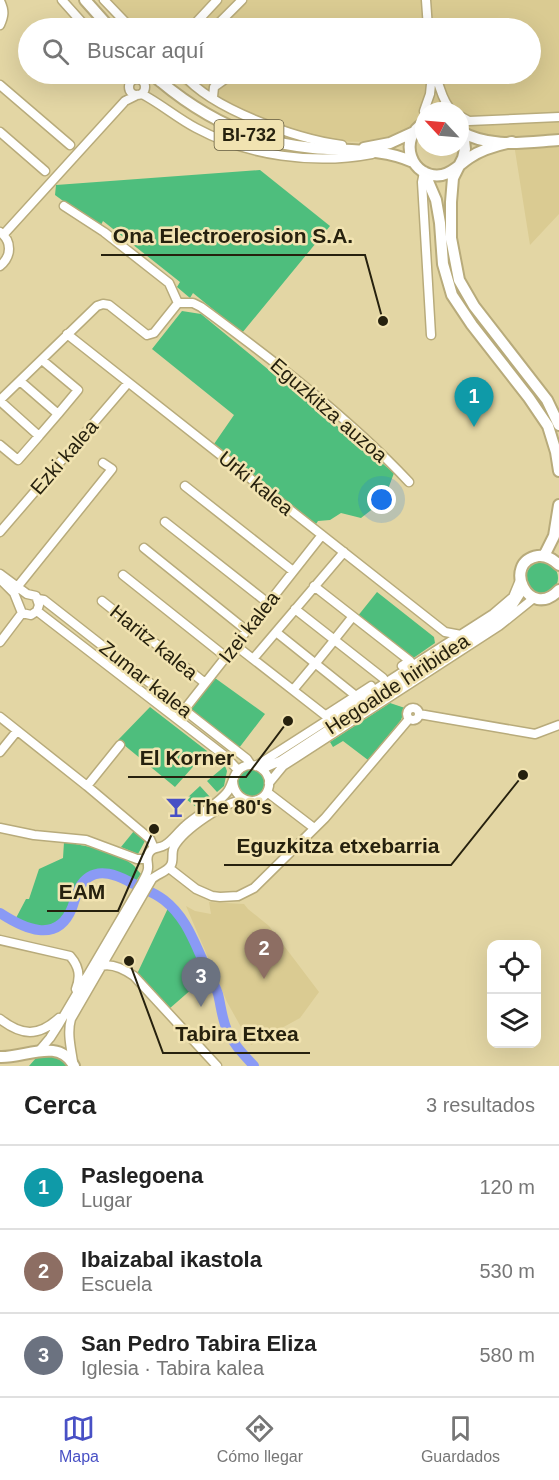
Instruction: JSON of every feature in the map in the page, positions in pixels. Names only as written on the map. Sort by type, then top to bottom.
[{"type":"main road","points":[[85,0],[101,18]]},
{"type":"main road","name":"BI-732","points":[[165,84],[191,105],[215,120],[249,135],[284,145],[376,150],[413,162],[424,172]]},
{"type":"main road","name":"BI-732","points":[[376,150],[415,129]]},
{"type":"main road","points":[[413,162],[409,147],[415,135]]},
{"type":"main road","points":[[469,135],[480,140],[512,142],[559,140]]},
{"type":"main road","points":[[424,172],[442,175],[451,172],[477,152],[512,142]]},
{"type":"main road","points":[[463,156],[453,178],[451,238],[459,280],[474,306],[548,400],[559,425]]},
{"type":"main road","points":[[424,172],[436,200],[443,264],[452,295],[548,426],[559,471]]},
{"type":"main road","points":[[544,556],[554,536],[559,506]]},
{"type":"main road","points":[[556,595],[534,598],[521,584],[521,570],[526,562],[535,557],[544,556],[558,561]]},
{"type":"main road","points":[[0,1057],[58,1051],[74,1064]]},
{"type":"main road","points":[[22,1066],[36,1052]]},
{"type":"street","points":[[62,0],[78,18]]},
{"type":"street","points":[[104,0],[121,18]]},
{"type":"street","points":[[199,18],[217,0]]},
{"type":"street","points":[[225,18],[242,0]]},
{"type":"street","points":[[426,0],[427,18]]},
{"type":"street","points":[[0,26],[4,17],[2,5]]},
{"type":"street","points":[[203,14],[207,18]]},
{"type":"street","points":[[132,84],[132,93],[141,92],[198,129],[248,149],[280,156],[304,158],[358,157],[376,150]]},
{"type":"street","points":[[118,108],[132,84]]},
{"type":"street","points":[[141,84],[141,92]]},
{"type":"street","points":[[0,266],[9,252],[9,246],[2,233],[118,108],[127,99],[141,92],[148,84]]},
{"type":"street","points":[[194,84],[252,119],[289,133],[340,145],[376,150]]},
{"type":"street","points":[[201,90],[210,84]]},
{"type":"street","points":[[213,97],[214,87],[217,84]]},
{"type":"street","points":[[426,102],[430,84]]},
{"type":"street","points":[[434,84],[438,102]]},
{"type":"street","points":[[438,84],[444,102]]},
{"type":"street","points":[[0,85],[70,146]]},
{"type":"street","points":[[469,121],[559,117]]},
{"type":"street","points":[[0,132],[45,171]]},
{"type":"street","points":[[424,172],[422,182],[430,335]]},
{"type":"street","points":[[39,436],[0,401],[67,334],[97,306],[103,304],[109,305],[147,335],[154,333],[178,303],[169,283],[104,232],[64,206]]},
{"type":"street","name":"Eguzkitza auzoa","points":[[178,303],[193,303],[201,307],[247,341],[306,387],[377,448],[409,482]]},
{"type":"street","name":"Urki kalea","points":[[67,334],[445,632]]},
{"type":"street","points":[[0,445],[18,460],[78,390],[42,360]]},
{"type":"street","points":[[20,381],[58,414]]},
{"type":"street","name":"Ezki kalea","points":[[0,532],[128,382]]},
{"type":"street","points":[[18,586],[112,470],[103,463]]},
{"type":"street","points":[[184,486],[293,571]]},
{"type":"street","points":[[165,522],[268,603]]},
{"type":"street","name":"Izei kalea","points":[[177,719],[322,535]]},
{"type":"street","points":[[144,549],[246,630]]},
{"type":"street","points":[[254,659],[344,552]]},
{"type":"street","points":[[0,574],[27,594],[38,599],[37,611],[28,615],[22,613],[14,593],[0,579]]},
{"type":"street","points":[[123,575],[226,657]]},
{"type":"street","points":[[145,884],[149,852],[166,845],[195,816],[223,797],[238,771],[256,766],[328,717],[461,635],[502,607],[521,584]]},
{"type":"street","name":"Hegoalde hiribidea","points":[[256,766],[280,761],[493,621],[513,605],[521,584]]},
{"type":"street","name":"Hegoalde hiribidea","points":[[314,586],[410,661],[328,717]]},
{"type":"street","points":[[18,603],[21,597],[27,594]]},
{"type":"street","points":[[171,855],[177,843],[201,821],[227,803],[259,800],[283,766],[499,626],[534,598]]},
{"type":"street","name":"Zumar kalea","points":[[38,599],[44,600],[81,628],[256,766]]},
{"type":"street","name":"Haritz kalea","points":[[102,601],[205,683]]},
{"type":"street","name":"Hegoalde hiribidea","points":[[295,609],[383,678]]},
{"type":"street","points":[[37,611],[225,756],[238,771]]},
{"type":"street","points":[[0,642],[22,613]]},
{"type":"street","points":[[293,690],[350,620]]},
{"type":"street","name":"Hegoalde hiribidea","points":[[276,632],[314,665],[356,696]]},
{"type":"street","points":[[445,645],[447,639],[445,632],[461,635]]},
{"type":"street","points":[[235,645],[328,717]]},
{"type":"street","points":[[169,868],[201,892],[220,897],[243,894],[254,888],[325,818],[409,719],[408,713],[411,709],[417,710],[419,714],[527,733],[541,733],[559,725]]},
{"type":"street","points":[[0,717],[87,786],[158,848],[167,849],[172,862],[169,868],[145,884],[50,1038],[36,1052]]},
{"type":"street","points":[[0,752],[16,731]]},
{"type":"street","points":[[87,786],[120,745]]},
{"type":"street","points":[[256,766],[266,773],[268,788],[314,828]]},
{"type":"street","points":[[233,781],[237,794],[244,800]]},
{"type":"street","points":[[0,828],[34,835],[86,840],[148,862],[153,870],[160,872]]},
{"type":"street","points":[[74,1064],[69,1026],[73,1014],[110,951],[134,902]]},
{"type":"street","points":[[0,940],[70,956],[78,967],[79,976],[69,1006],[51,1025],[32,1032],[19,1031],[0,1019]]},
{"type":"street","points":[[110,951],[115,963],[134,976],[216,1064]]},
{"type":"street","points":[[101,966],[120,968]]},
{"type":"shaded area","points":[[97,0],[559,0],[559,214],[530,245],[513,138],[478,136],[469,130],[469,102],[415,102],[415,122],[403,133],[378,142],[304,141],[236,116],[206,101],[183,84],[541,84],[541,18],[114,18]]},
{"type":"shaded area","points":[[209,902],[244,904],[269,926],[319,992],[300,1018],[251,1045],[227,1002],[186,906],[195,911],[211,914]]},
{"type":"green space","points":[[260,170],[330,226],[242,333],[193,293],[190,298],[177,287],[180,282],[103,221],[97,226],[55,195],[56,185]]},
{"type":"green space","points":[[182,311],[201,314],[394,473],[384,500],[361,518],[341,513],[330,520],[318,521],[316,524],[214,444],[234,415],[152,349]]},
{"type":"green space","points":[[542,562],[553,567],[558,578],[553,589],[542,594],[531,589],[526,578],[531,567]]},
{"type":"green space","points":[[377,592],[434,637],[435,643],[412,659],[357,617]]},
{"type":"green space","points":[[215,678],[265,714],[239,748],[191,709]]},
{"type":"green space","points":[[390,703],[405,708],[401,720],[368,760],[343,741],[333,747],[330,742]]},
{"type":"green space","points":[[150,707],[207,751],[175,787],[118,740]]},
{"type":"green space","points":[[225,766],[227,771],[224,786],[217,792],[207,781]]},
{"type":"green space","points":[[251,769],[261,773],[265,783],[261,793],[251,797],[241,793],[237,783],[241,773]]},
{"type":"green space","points":[[200,786],[210,797],[196,807],[186,799]]},
{"type":"green space","points":[[134,831],[145,841],[138,854],[121,847]]},
{"type":"green space","points":[[64,842],[116,855],[132,864],[141,874],[136,881],[112,871],[92,871],[80,881],[68,909],[59,920],[41,927],[28,925],[16,918],[26,899],[29,899],[39,869],[63,858]]},
{"type":"green space","points":[[169,906],[184,922],[206,977],[189,983],[193,988],[169,1009],[137,974]]},
{"type":"green space","points":[[42,1055],[57,1056],[68,1066],[29,1066]]},
{"type":"waterway","points":[[0,913],[29,928],[49,930],[58,927],[66,919],[82,883],[98,873],[119,877],[156,894],[172,907],[189,930],[217,990],[229,1035],[254,1066]]},
{"type":"place","name":"Ona Electroerosion S.A.","points":[[383,321]]},
{"type":"place","name":"Paslegoena","points":[[474,427]]},
{"type":"place","name":"El Korner","points":[[288,721]]},
{"type":"place","name":"Eguzkitza etxebarria","points":[[523,775]]},
{"type":"place","name":"The 80's","points":[[176,807]]},
{"type":"place","name":"EAM","points":[[154,829]]},
{"type":"place","name":"Tabira Etxea","points":[[129,961]]},
{"type":"place","name":"Ibaizabal ikastola","points":[[264,979]]},
{"type":"place","name":"San Pedro Tabira Eliza","points":[[201,1007]]}]
